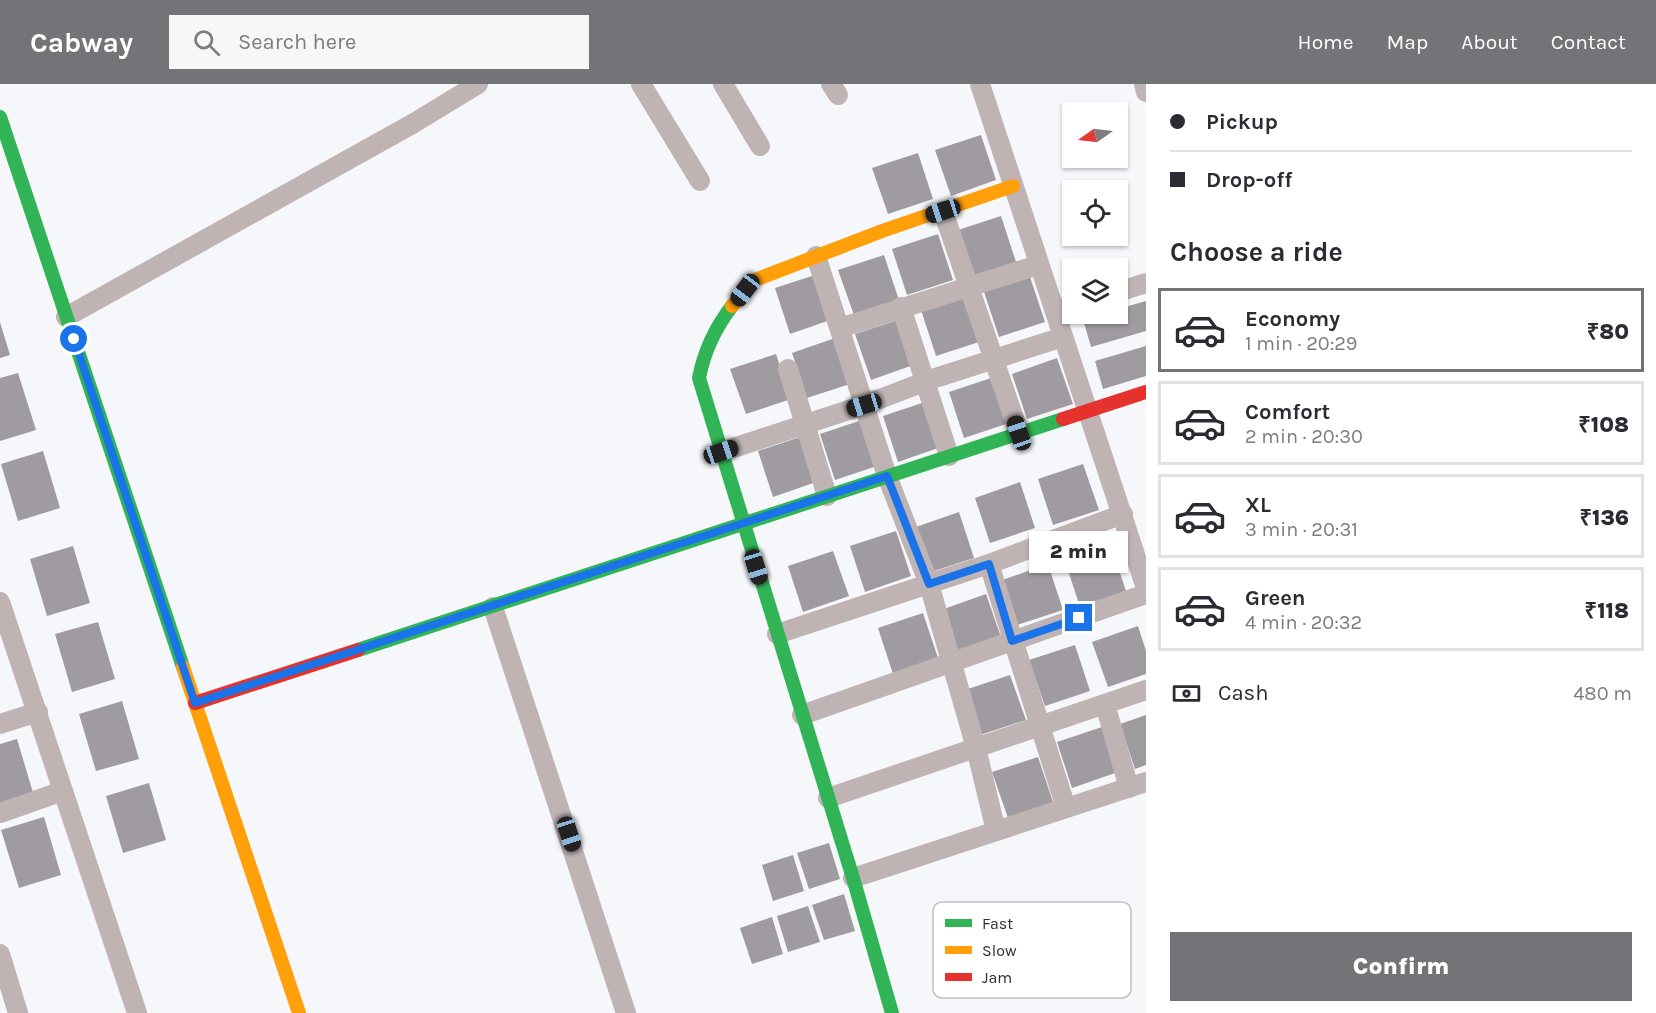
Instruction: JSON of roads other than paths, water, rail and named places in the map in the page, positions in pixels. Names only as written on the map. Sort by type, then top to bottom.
[{"type":"street","points":[[66,317],[405,129],[478,84]]},
{"type":"street","points":[[723,84],[760,146]]},
{"type":"street","points":[[980,84],[1038,265],[1062,306]]},
{"type":"street","points":[[1144,84],[1146,92]]},
{"type":"street","points":[[648,86],[700,181]]},
{"type":"street","points":[[0,117],[299,1013]]},
{"type":"street","points":[[892,1013],[853,878],[699,378],[705,353],[714,334],[736,302],[755,280],[882,231],[1013,186]]},
{"type":"street","points":[[943,211],[1019,433]]},
{"type":"street","points":[[816,256],[887,476],[929,584],[976,748],[996,831]]},
{"type":"street","points":[[840,328],[1038,265]]},
{"type":"street","points":[[1128,288],[1146,282]]},
{"type":"street","points":[[901,308],[949,456]]},
{"type":"street","points":[[1064,324],[1064,337],[1123,514],[1137,531],[1146,588]]},
{"type":"street","points":[[721,452],[864,405],[925,381],[1064,337]]},
{"type":"street","points":[[788,369],[827,496]]},
{"type":"street","points":[[195,703],[1146,392]]},
{"type":"street","points":[[777,634],[989,564],[1123,514]]},
{"type":"street","points":[[989,564],[1066,808]]},
{"type":"street","points":[[802,715],[1146,594]]},
{"type":"street","points":[[0,602],[6,637],[38,712],[136,1013]]},
{"type":"street","points":[[493,607],[626,1013]]},
{"type":"street","points":[[828,798],[1146,690]]},
{"type":"street","points":[[853,878],[1137,785],[1105,704]]},
{"type":"street","points":[[0,724],[38,712]]},
{"type":"street","points":[[0,813],[63,791]]},
{"type":"street","points":[[0,954],[18,1013]]}]
